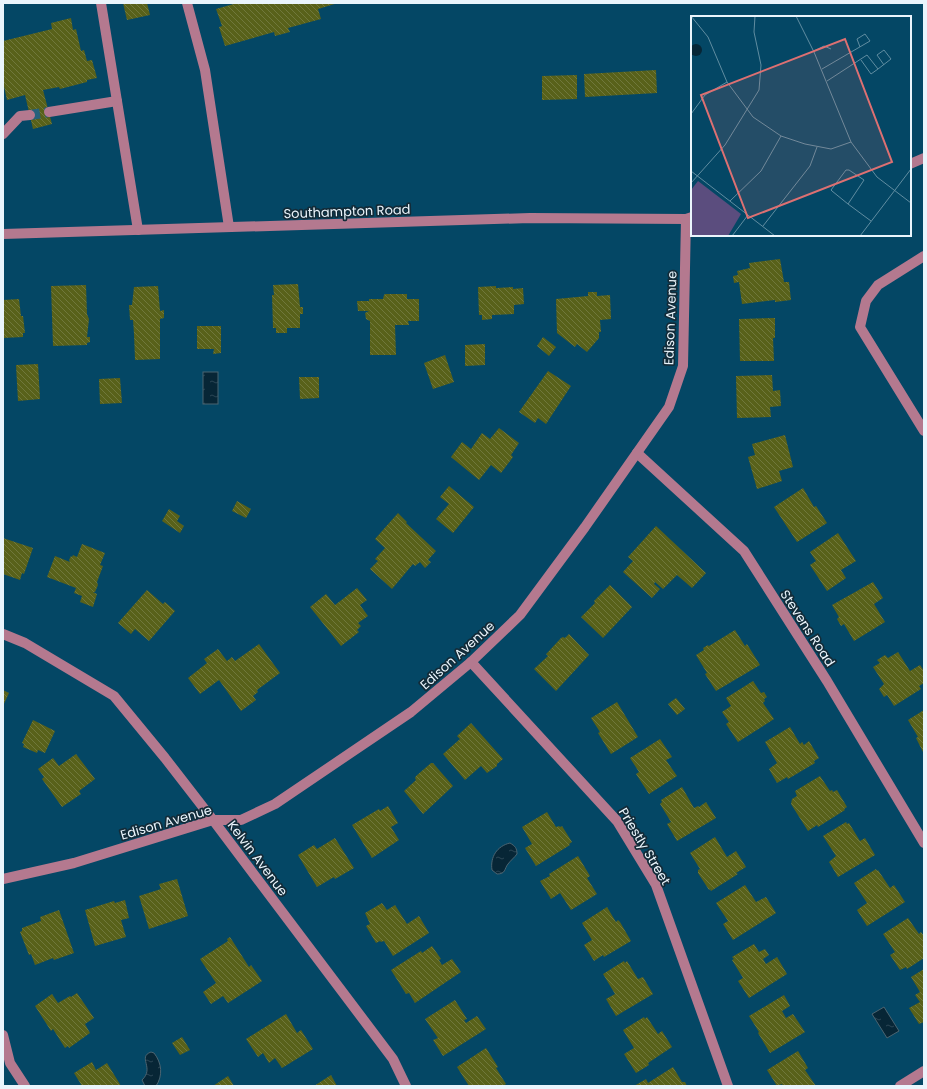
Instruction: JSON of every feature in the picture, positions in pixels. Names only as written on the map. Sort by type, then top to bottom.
[{"type":"street","points":[[101,3],[138,230]]},
{"type":"street","points":[[187,3],[205,70],[229,227]]},
{"type":"street","points":[[49,112],[117,101]]},
{"type":"street","points":[[3,134],[20,116],[30,115]]},
{"type":"street","points":[[911,164],[924,158]]},
{"type":"street","name":"Southampton Road","points":[[3,234],[530,218],[689,218]]},
{"type":"street","name":"Edison Avenue","points":[[3,879],[74,863],[212,820],[241,820],[275,804],[411,712],[471,662],[520,615],[585,527],[669,407],[683,366],[689,218]]},
{"type":"street","points":[[924,256],[878,285],[866,301],[860,327],[924,430]]},
{"type":"street","name":"Stevens Road","points":[[637,453],[744,551],[827,681],[924,844]]},
{"type":"street","name":"Kelvin Avenue","points":[[3,634],[25,643],[114,696],[165,758],[392,1059],[406,1086]]},
{"type":"street","name":"Priestly Street","points":[[471,662],[618,821],[656,885],[728,1086]]},
{"type":"street","points":[[3,1035],[10,1062],[25,1086]]},
{"type":"street","points":[[906,1085],[924,1071]]},
{"type":"water","points":[[203,372],[218,372],[218,404],[203,404]]},
{"type":"water","points":[[510,843],[517,850],[517,854],[503,872],[497,874],[492,870],[493,857],[498,849],[505,844]]},
{"type":"water","points":[[884,1007],[899,1031],[887,1038],[872,1014]]},
{"type":"water","points":[[151,1052],[154,1053],[159,1061],[161,1074],[156,1086],[145,1086],[142,1080],[146,1076],[147,1071],[145,1060],[147,1054]]},
{"type":"building","points":[[123,3],[147,3],[150,15],[127,20]]},
{"type":"building","points":[[237,3],[338,3],[318,9],[321,19],[288,28],[290,32],[275,36],[274,32],[225,46],[219,27],[222,26],[216,9]]},
{"type":"building","points":[[71,18],[73,30],[76,29],[81,51],[84,50],[87,61],[92,60],[97,78],[60,89],[59,87],[43,90],[52,124],[33,129],[25,95],[7,100],[3,82],[3,41],[52,29],[51,23]]},
{"type":"building","points":[[656,70],[657,93],[585,97],[584,74]]},
{"type":"building","points":[[577,75],[577,99],[542,100],[542,76]]},
{"type":"building","points":[[780,259],[784,282],[789,282],[791,300],[775,302],[775,300],[742,304],[739,282],[734,283],[733,276],[738,275],[737,271],[750,268],[749,263]]},
{"type":"building","points":[[298,284],[300,307],[303,307],[303,314],[300,314],[300,328],[287,328],[287,333],[276,333],[276,328],[273,328],[273,285]]},
{"type":"building","points":[[86,285],[87,314],[89,319],[87,337],[90,337],[90,342],[87,343],[87,345],[53,346],[51,286]]},
{"type":"building","points":[[158,286],[160,311],[164,310],[164,318],[160,319],[160,359],[135,360],[133,320],[130,320],[129,305],[132,305],[134,287]]},
{"type":"building","points":[[496,286],[496,288],[523,288],[524,304],[514,305],[514,314],[492,315],[492,319],[482,320],[482,315],[479,315],[478,287]]},
{"type":"building","points":[[588,292],[597,292],[597,296],[610,295],[611,319],[600,320],[601,332],[599,332],[599,338],[587,352],[577,344],[575,347],[557,333],[556,299],[588,296]]},
{"type":"building","points":[[385,294],[407,294],[407,299],[419,299],[419,321],[408,321],[409,325],[395,325],[396,355],[370,355],[370,321],[366,319],[365,313],[369,311],[358,311],[357,301],[383,299]]},
{"type":"building","points":[[19,299],[25,333],[23,333],[23,337],[3,338],[3,300]]},
{"type":"building","points":[[775,318],[775,338],[773,338],[774,361],[740,361],[739,319]]},
{"type":"building","points":[[197,326],[221,326],[221,353],[213,354],[214,349],[197,349]]},
{"type":"building","points":[[543,337],[556,347],[549,356],[537,346]]},
{"type":"building","points":[[485,344],[485,365],[465,366],[465,345]]},
{"type":"building","points":[[445,355],[454,382],[433,389],[424,363]]},
{"type":"building","points":[[38,364],[40,399],[18,401],[16,365]]},
{"type":"building","points":[[548,371],[571,386],[546,424],[538,418],[535,423],[519,412]]},
{"type":"building","points":[[772,375],[773,391],[780,390],[781,406],[770,407],[771,417],[737,418],[736,376]]},
{"type":"building","points":[[299,377],[319,377],[319,398],[300,399]]},
{"type":"building","points":[[120,378],[122,403],[100,404],[99,379]]},
{"type":"building","points":[[499,428],[519,443],[511,455],[513,457],[501,473],[491,465],[479,480],[451,457],[462,442],[471,449],[482,433],[490,439]]},
{"type":"building","points":[[785,435],[793,467],[779,471],[782,481],[757,489],[748,457],[755,455],[752,444]]},
{"type":"building","points":[[449,486],[474,507],[453,533],[436,519],[449,504],[440,497]]},
{"type":"building","points":[[803,488],[814,507],[816,506],[827,523],[797,542],[774,507]]},
{"type":"building","points":[[237,501],[251,509],[246,518],[232,511]]},
{"type":"building","points":[[169,509],[180,516],[177,521],[184,526],[180,533],[162,521]]},
{"type":"building","points":[[398,513],[407,522],[406,523],[436,551],[428,560],[431,562],[425,568],[420,562],[415,566],[413,564],[392,589],[370,569],[378,561],[375,559],[385,548],[375,539]]},
{"type":"building","points":[[656,526],[706,573],[692,588],[677,575],[663,589],[655,582],[654,584],[660,589],[652,598],[623,572],[633,561],[628,557]]},
{"type":"building","points":[[838,533],[856,561],[841,570],[846,578],[827,591],[810,565],[816,561],[810,552]]},
{"type":"building","points":[[3,538],[33,548],[24,574],[22,573],[20,580],[3,574]]},
{"type":"building","points":[[82,544],[105,553],[100,565],[103,566],[97,582],[98,585],[95,592],[93,592],[97,594],[93,607],[80,602],[82,596],[74,593],[76,588],[47,577],[55,556],[70,562],[69,560],[71,556],[72,557],[73,555],[77,557]]},
{"type":"building","points":[[873,582],[883,598],[874,604],[885,622],[854,641],[844,624],[841,626],[837,619],[839,617],[832,605]]},
{"type":"building","points":[[610,585],[632,607],[603,638],[581,617]]},
{"type":"building","points":[[357,588],[367,600],[360,605],[368,616],[358,623],[361,626],[357,630],[359,632],[341,646],[310,607],[326,594],[335,605]]},
{"type":"building","points":[[147,590],[163,604],[165,602],[175,611],[149,641],[135,629],[131,634],[118,623]]},
{"type":"building","points":[[735,630],[745,646],[747,644],[760,665],[716,691],[705,674],[707,673],[696,655],[704,650],[703,648],[708,645],[709,647]]},
{"type":"building","points":[[569,634],[589,655],[556,691],[534,669],[548,656],[546,654],[561,638],[565,638]]},
{"type":"building","points":[[259,644],[280,673],[257,690],[258,692],[253,696],[256,700],[241,711],[219,680],[200,694],[188,678],[207,663],[204,659],[218,649],[227,661],[232,657],[235,661]]},
{"type":"building","points":[[898,652],[910,671],[920,665],[924,671],[924,683],[919,686],[921,689],[894,706],[887,695],[884,697],[879,689],[884,684],[873,667],[880,663],[877,660],[885,655],[888,658]]},
{"type":"building","points":[[753,681],[761,693],[764,692],[767,697],[764,699],[765,701],[763,703],[774,719],[738,742],[726,724],[729,722],[722,712],[731,706],[726,698]]},
{"type":"building","points":[[3,690],[9,693],[3,706]]},
{"type":"building","points":[[676,698],[685,709],[677,715],[668,704]]},
{"type":"building","points":[[617,702],[638,737],[611,754],[591,718]]},
{"type":"building","points":[[924,710],[924,754],[916,738],[918,737],[908,720]]},
{"type":"building","points":[[33,720],[55,731],[45,753],[38,750],[37,753],[23,747],[24,744],[22,743]]},
{"type":"building","points":[[471,723],[503,759],[497,764],[497,766],[487,773],[481,766],[465,780],[443,754],[460,739],[457,736]]},
{"type":"building","points":[[790,727],[800,744],[802,742],[804,745],[809,741],[819,758],[814,761],[815,763],[788,779],[787,777],[777,783],[769,769],[777,763],[765,742]]},
{"type":"building","points":[[660,739],[672,757],[666,760],[677,776],[649,794],[636,774],[639,772],[630,758]]},
{"type":"building","points":[[76,754],[95,779],[79,791],[81,794],[62,807],[42,779],[44,777],[38,769],[53,758],[59,766]]},
{"type":"building","points":[[431,763],[433,763],[453,786],[423,814],[404,791],[416,780],[416,776]]},
{"type":"building","points":[[820,776],[830,791],[832,790],[833,792],[837,790],[847,807],[844,809],[845,810],[818,827],[817,825],[808,831],[791,804],[792,799],[797,796],[795,791]]},
{"type":"building","points":[[682,787],[694,808],[699,807],[706,802],[716,818],[677,841],[667,824],[671,822],[660,804],[662,802],[661,800]]},
{"type":"building","points":[[388,806],[398,823],[391,827],[399,840],[372,858],[352,825],[379,809],[380,811]]},
{"type":"building","points":[[547,812],[556,827],[562,826],[572,842],[569,844],[570,845],[536,866],[525,848],[532,844],[522,827]]},
{"type":"building","points":[[846,822],[847,824],[849,823],[860,841],[865,838],[875,855],[838,877],[829,862],[836,856],[823,836]]},
{"type":"building","points":[[715,837],[727,857],[736,851],[746,867],[736,873],[738,874],[711,891],[698,873],[698,870],[700,869],[690,853]]},
{"type":"building","points":[[335,838],[354,868],[317,887],[298,855],[314,845],[317,849]]},
{"type":"building","points":[[578,856],[590,876],[587,878],[597,894],[571,910],[560,893],[551,899],[540,881],[550,876],[549,874]]},
{"type":"building","points":[[876,869],[890,888],[894,885],[905,902],[867,926],[857,910],[867,903],[854,883]]},
{"type":"building","points":[[177,879],[188,916],[149,929],[139,896],[161,889],[159,884]]},
{"type":"building","points":[[745,885],[756,902],[766,897],[776,913],[733,940],[723,924],[728,921],[716,903]]},
{"type":"building","points":[[125,900],[129,918],[121,920],[126,937],[95,946],[85,910],[114,901],[115,903]]},
{"type":"building","points":[[382,903],[387,910],[395,905],[407,924],[419,916],[429,933],[393,956],[384,941],[376,943],[366,926],[370,924],[365,913]]},
{"type":"building","points":[[607,907],[616,922],[618,920],[620,922],[631,941],[604,957],[603,955],[594,961],[584,945],[592,940],[582,923]]},
{"type":"building","points":[[59,910],[74,953],[54,960],[53,958],[35,965],[31,954],[29,955],[20,932],[22,931],[22,928],[41,921],[40,917]]},
{"type":"building","points":[[908,918],[919,934],[921,932],[924,936],[924,958],[907,969],[906,967],[900,970],[890,955],[895,952],[883,934]]},
{"type":"building","points":[[230,937],[249,967],[251,965],[262,981],[228,1003],[223,996],[211,1004],[203,992],[216,983],[200,959],[228,941],[227,939]]},
{"type":"building","points":[[754,944],[759,952],[765,949],[769,955],[763,959],[766,964],[777,957],[787,974],[749,998],[738,981],[743,978],[732,960],[734,959],[732,957]]},
{"type":"building","points":[[432,946],[441,959],[439,960],[442,965],[452,959],[461,972],[415,1003],[409,993],[406,994],[391,970],[421,951],[422,953]]},
{"type":"building","points":[[624,961],[625,963],[627,961],[638,979],[643,977],[653,994],[616,1016],[606,999],[615,994],[603,974]]},
{"type":"building","points":[[924,969],[924,1022],[919,1024],[909,1008],[920,1002],[915,995],[920,992],[911,977]]},
{"type":"building","points":[[77,993],[94,1018],[85,1024],[90,1033],[69,1048],[68,1046],[65,1048],[53,1029],[51,1031],[35,1006],[52,994],[58,1003]]},
{"type":"building","points":[[784,995],[790,1006],[782,1011],[786,1018],[793,1014],[805,1032],[770,1053],[749,1016]]},
{"type":"building","points":[[455,1000],[467,1019],[464,1020],[466,1023],[477,1016],[486,1029],[443,1056],[433,1040],[438,1038],[425,1019]]},
{"type":"building","points":[[286,1014],[297,1033],[301,1030],[313,1049],[282,1068],[275,1058],[269,1063],[263,1053],[258,1057],[246,1039]]},
{"type":"building","points":[[644,1017],[645,1019],[647,1017],[658,1034],[662,1031],[672,1047],[636,1073],[624,1054],[634,1048],[623,1030]]},
{"type":"building","points":[[182,1037],[190,1050],[180,1055],[172,1043]]},
{"type":"building","points":[[486,1048],[498,1067],[496,1068],[506,1084],[503,1086],[469,1086],[457,1067]]},
{"type":"building","points":[[798,1051],[808,1068],[805,1070],[816,1086],[783,1086],[782,1084],[777,1086],[767,1070]]},
{"type":"building","points":[[92,1062],[96,1070],[107,1063],[121,1086],[82,1086],[74,1073]]},
{"type":"building","points":[[673,1067],[682,1082],[685,1082],[687,1086],[634,1086],[646,1079],[648,1083]]},
{"type":"building","points":[[331,1075],[337,1086],[314,1086]]},
{"type":"building","points":[[228,1076],[234,1086],[213,1086]]},
{"type":"tunnel","points":[[30,115],[49,112]]}]
